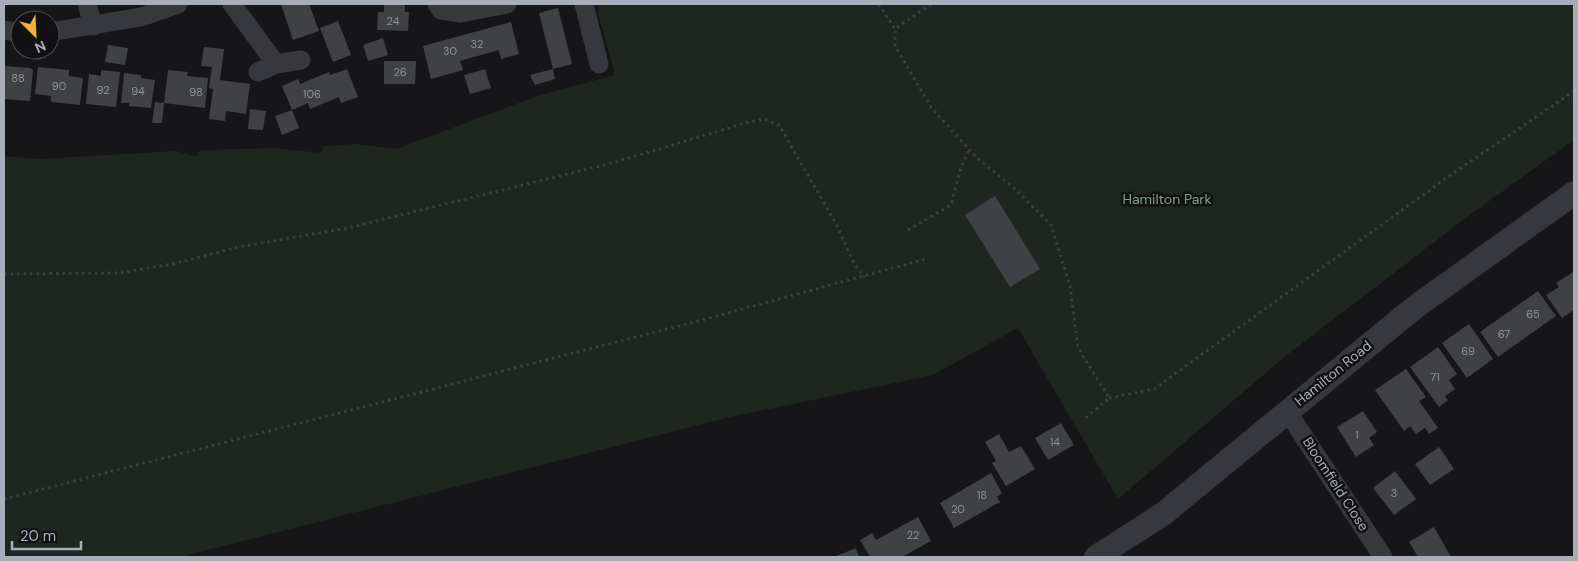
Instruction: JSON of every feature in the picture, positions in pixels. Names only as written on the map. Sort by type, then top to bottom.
[{"type":"street","points":[[87,4],[94,26]]},
{"type":"street","points":[[60,31],[141,17],[178,4]]},
{"type":"street","points":[[232,4],[276,64]]},
{"type":"street","points":[[437,4],[441,10],[461,13],[507,4]]},
{"type":"street","points":[[584,4],[599,64]]},
{"type":"street","points":[[258,72],[276,64],[300,60]]},
{"type":"street","name":"Hamilton Road","points":[[1096,557],[1163,514],[1414,308],[1574,193]]},
{"type":"street","name":"Bloomfield Close","points":[[1287,411],[1383,557]]},
{"type":"path","points":[[879,4],[895,29],[895,46],[931,107],[969,149],[1014,188],[1051,224],[1070,286],[1078,348],[1109,398]]},
{"type":"path","points":[[895,29],[931,4]]},
{"type":"path","points":[[1083,420],[1109,398],[1154,389],[1444,180],[1574,91]]},
{"type":"path","points":[[4,274],[119,273],[173,264],[238,247],[348,228],[616,162],[764,119],[779,125],[836,224],[855,265],[865,277]]},
{"type":"path","points":[[908,230],[951,205],[960,171],[969,149]]},
{"type":"path","points":[[4,499],[865,277],[926,259]]},
{"type":"green space","name":"Hamilton Park","points":[[599,4],[1574,4],[1574,140],[1471,214],[1283,358],[1118,499],[1018,328],[933,375],[730,417],[180,557],[4,557],[4,156],[38,159],[176,151],[197,157],[200,150],[275,148],[321,153],[324,146],[356,144],[396,149],[540,95],[615,75],[598,13]]},
{"type":"building","points":[[281,4],[309,4],[319,31],[293,40]]},
{"type":"building","points":[[384,4],[405,4],[405,12],[409,12],[408,31],[377,30],[378,12],[384,12]]},
{"type":"building","points":[[558,8],[572,64],[553,69],[539,13]]},
{"type":"building","points":[[338,21],[351,55],[333,62],[320,28]]},
{"type":"building","points":[[511,22],[519,54],[501,59],[499,50],[460,61],[463,70],[431,79],[423,46]]},
{"type":"building","points":[[383,38],[388,55],[368,61],[363,45]]},
{"type":"building","points":[[108,45],[128,48],[125,65],[105,62]]},
{"type":"building","points":[[204,47],[224,49],[220,80],[250,84],[246,114],[226,111],[225,121],[209,119],[213,89],[209,88],[212,67],[201,66]]},
{"type":"building","points":[[384,61],[416,61],[415,84],[384,84]]},
{"type":"building","points":[[4,66],[30,68],[33,70],[30,101],[4,99]]},
{"type":"building","points":[[38,67],[69,70],[69,76],[83,78],[80,105],[51,102],[51,96],[35,94]]},
{"type":"building","points":[[347,69],[358,97],[341,103],[339,97],[310,109],[308,103],[292,110],[282,86],[298,79],[300,84],[329,72],[330,75]]},
{"type":"building","points":[[485,69],[491,88],[470,94],[464,75]]},
{"type":"building","points":[[553,69],[555,79],[535,85],[530,75]]},
{"type":"building","points":[[101,70],[120,72],[116,107],[86,104],[89,74],[101,76]]},
{"type":"building","points":[[168,70],[188,72],[187,76],[208,78],[205,108],[164,103]]},
{"type":"building","points":[[124,73],[141,75],[141,78],[155,80],[151,108],[129,106],[129,103],[121,103]]},
{"type":"building","points":[[155,102],[164,103],[162,123],[152,123]]},
{"type":"building","points":[[250,109],[266,111],[263,130],[248,129]]},
{"type":"building","points":[[292,110],[299,128],[282,135],[275,116]]},
{"type":"building","points":[[995,196],[1040,269],[1010,287],[965,215]]},
{"type":"building","points":[[1573,272],[1574,310],[1562,318],[1546,295],[1559,287],[1556,283]]},
{"type":"building","points":[[1538,291],[1556,316],[1498,357],[1480,332]]},
{"type":"building","points":[[1469,324],[1493,359],[1467,378],[1442,343]]},
{"type":"building","points":[[1438,347],[1457,374],[1449,380],[1455,389],[1445,396],[1448,400],[1439,407],[1410,367]]},
{"type":"building","points":[[1406,369],[1426,397],[1419,401],[1438,428],[1429,434],[1425,428],[1416,434],[1410,426],[1404,431],[1375,390]]},
{"type":"building","points":[[1363,411],[1377,432],[1369,438],[1374,445],[1356,457],[1337,427]]},
{"type":"building","points":[[1061,423],[1074,445],[1048,460],[1035,438]]},
{"type":"building","points":[[999,434],[1009,452],[1021,446],[1035,469],[1006,486],[992,463],[996,461],[985,442]]},
{"type":"building","points":[[1439,447],[1454,469],[1430,485],[1415,464]]},
{"type":"building","points":[[1395,471],[1416,499],[1394,515],[1373,488]]},
{"type":"building","points":[[991,473],[1002,493],[997,497],[1000,502],[954,528],[940,503]]},
{"type":"building","points":[[918,517],[931,541],[902,557],[870,557],[860,540],[872,533],[876,540]]},
{"type":"building","points":[[1434,527],[1451,557],[1418,557],[1409,542]]},
{"type":"building","points":[[856,548],[859,557],[834,557]]}]
